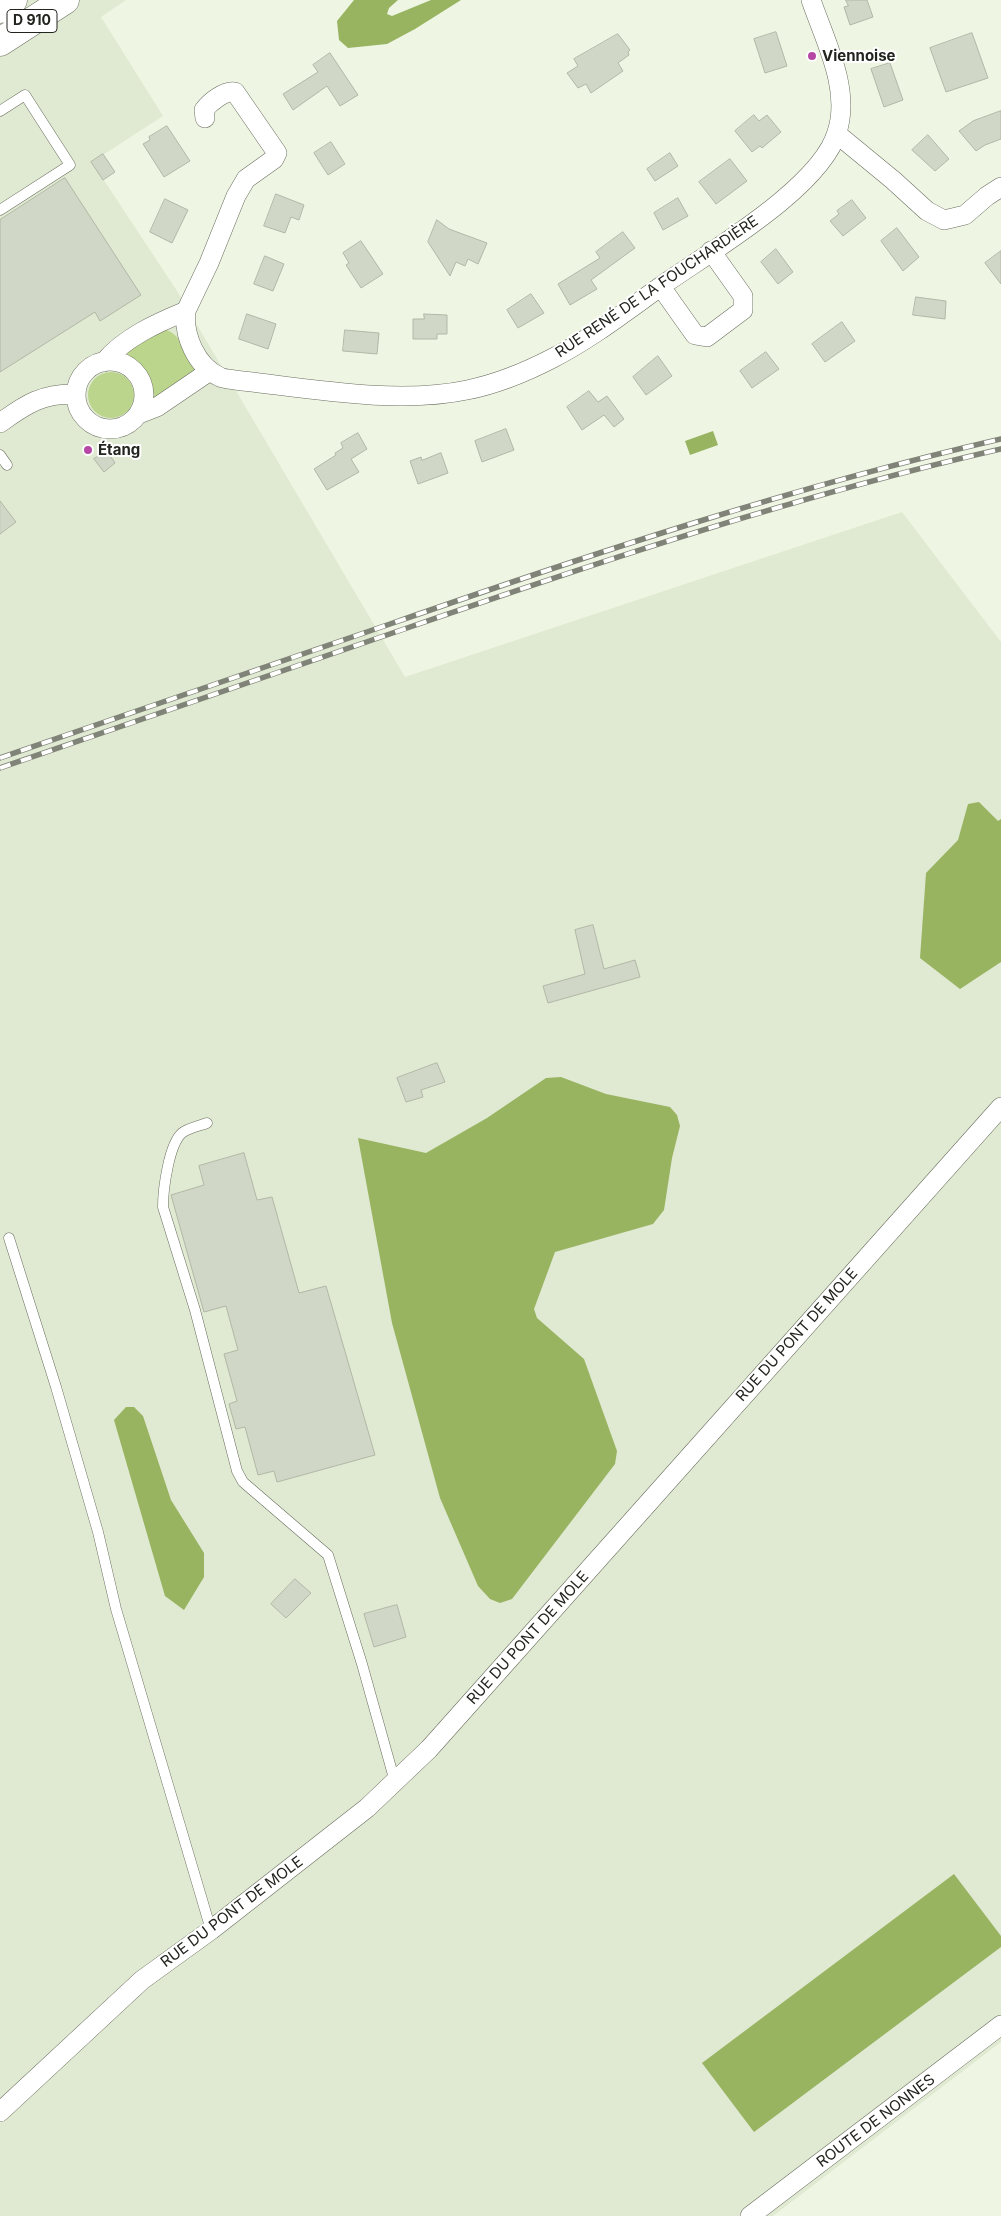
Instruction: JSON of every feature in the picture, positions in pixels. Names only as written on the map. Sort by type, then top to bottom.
[{"type":"main road","name":"D 910","points":[[0,9],[14,0]]},
{"type":"main road","name":"D 910","points":[[0,42],[65,0]]},
{"type":"street","name":"RUE RENÉ DE LA FOUCHARDIÈRE","points":[[210,371],[220,378],[351,393],[438,395],[466,391],[514,376],[554,358],[604,327],[755,221],[793,190],[826,154],[837,134],[841,118],[841,98],[837,78],[811,0]]},
{"type":"street","points":[[139,414],[157,407],[210,371],[186,334],[186,311],[209,263],[236,196],[246,179],[274,159],[277,154],[235,92],[226,93],[207,107],[204,110],[205,118]]},
{"type":"street","points":[[837,134],[864,155],[927,212],[944,220],[965,215],[1001,187]]},
{"type":"street","points":[[661,287],[695,334],[707,337],[743,310],[743,296],[711,251]]},
{"type":"street","points":[[104,362],[116,348],[155,324],[186,311]]},
{"type":"street","points":[[104,362],[116,362],[126,365],[138,377],[144,392],[139,414],[132,422],[111,430],[100,428],[90,423],[82,415],[76,394],[78,383],[84,373],[93,366],[104,362]]},
{"type":"street","points":[[0,423],[38,398],[58,394],[76,394]]},
{"type":"street","name":"RUE DU PONT DE MOLE","points":[[0,2112],[142,1980],[211,1930],[367,1808],[443,1734],[1001,1107]]},
{"type":"street","name":"ROUTE DE NONNES","points":[[750,2216],[1001,2025]]},
{"type":"lane","points":[[0,112],[25,95],[70,165],[0,210]]},
{"type":"lane","points":[[0,454],[8,465]]},
{"type":"lane","points":[[207,1123],[183,1132],[174,1142],[163,1195],[163,1207],[195,1310],[237,1470],[243,1482],[328,1555],[362,1664],[395,1782]]},
{"type":"lane","points":[[8,1238],[67,1423],[98,1532],[116,1609],[211,1930]]},
{"type":"shaded area","points":[[0,0],[126,0],[101,17],[163,116],[92,162],[177,291],[405,677],[902,512],[1001,642],[1001,2042],[773,2216],[0,2216]]},
{"type":"shaded area","points":[[354,0],[398,0],[389,8],[387,14],[392,16],[431,0],[461,0],[387,44],[348,48],[339,40],[337,21]]},
{"type":"shaded area","points":[[164,329],[175,335],[185,347],[196,373],[153,399],[149,377],[145,371],[135,361],[121,355]]},
{"type":"shaded area","points":[[107,372],[115,372],[124,376],[130,382],[134,395],[130,408],[124,414],[115,418],[107,418],[98,414],[92,408],[88,399],[88,391],[92,382],[98,376]]},
{"type":"shaded area","points":[[713,431],[718,445],[690,455],[685,441]]},
{"type":"shaded area","points":[[979,802],[998,821],[1001,819],[1001,962],[960,989],[920,958],[926,873],[958,840],[968,804]]},
{"type":"shaded area","points":[[561,1077],[606,1094],[670,1107],[677,1115],[680,1126],[672,1158],[664,1210],[653,1224],[555,1252],[534,1309],[537,1318],[584,1359],[617,1451],[615,1464],[512,1599],[500,1603],[490,1599],[478,1586],[440,1498],[392,1323],[358,1138],[426,1153],[487,1118],[546,1078]]},
{"type":"shaded area","points":[[126,1407],[134,1407],[143,1416],[171,1500],[204,1553],[204,1577],[184,1610],[165,1596],[114,1420]]},
{"type":"shaded area","points":[[954,1874],[1001,1936],[1001,1947],[754,2132],[702,2063]]},
{"type":"building","points":[[846,0],[867,0],[873,17],[850,25],[844,7],[848,6]]},
{"type":"building","points":[[776,32],[787,66],[765,73],[754,39]]},
{"type":"building","points":[[972,33],[988,78],[946,92],[930,48]]},
{"type":"building","points":[[618,34],[630,50],[628,52],[629,55],[618,63],[623,71],[591,93],[586,84],[578,88],[567,73],[578,66],[574,59]]},
{"type":"building","points":[[330,53],[358,95],[340,106],[327,86],[293,110],[283,94],[318,72],[313,65]]},
{"type":"building","points":[[890,63],[903,100],[884,107],[871,69]]},
{"type":"building","points":[[1001,111],[1001,139],[985,145],[976,151],[959,131],[973,121]]},
{"type":"building","points":[[754,115],[759,121],[767,115],[781,132],[762,148],[760,146],[752,152],[735,131]]},
{"type":"building","points":[[167,126],[190,161],[164,177],[143,144],[150,140],[149,137]]},
{"type":"building","points":[[928,135],[949,159],[935,171],[912,150]]},
{"type":"building","points":[[331,142],[345,164],[328,175],[314,153]]},
{"type":"building","points":[[670,153],[678,166],[655,181],[647,169]]},
{"type":"building","points":[[103,154],[115,172],[103,180],[91,162]]},
{"type":"building","points":[[730,159],[747,181],[716,204],[699,182]]},
{"type":"building","points":[[65,178],[141,295],[100,321],[95,312],[0,372],[0,220]]},
{"type":"building","points":[[276,194],[304,205],[299,220],[291,217],[285,233],[264,226]]},
{"type":"building","points":[[678,198],[688,216],[663,230],[654,213]]},
{"type":"building","points":[[165,199],[188,210],[172,243],[150,232]]},
{"type":"building","points":[[852,200],[866,218],[843,236],[830,221],[839,214],[837,211]]},
{"type":"building","points":[[437,220],[449,229],[487,243],[478,264],[468,259],[465,266],[456,262],[450,276],[428,242]]},
{"type":"building","points":[[897,228],[919,257],[903,271],[881,241]]},
{"type":"building","points":[[623,232],[635,248],[591,280],[597,289],[570,305],[558,284],[600,258],[596,252]]},
{"type":"building","points":[[361,241],[383,274],[361,288],[346,265],[349,263],[343,253]]},
{"type":"building","points":[[776,249],[793,272],[778,284],[761,262]]},
{"type":"building","points":[[1001,251],[1001,284],[985,263]]},
{"type":"building","points":[[265,256],[284,264],[273,291],[254,284]]},
{"type":"building","points":[[531,294],[544,313],[518,328],[507,310]]},
{"type":"building","points":[[916,297],[946,301],[945,319],[913,315]]},
{"type":"building","points":[[247,314],[276,324],[268,349],[239,339]]},
{"type":"building","points":[[424,314],[447,315],[447,334],[437,334],[437,339],[413,339],[413,319],[424,319]]},
{"type":"building","points":[[842,322],[855,341],[825,362],[812,344]]},
{"type":"building","points":[[345,330],[379,333],[377,354],[343,351]]},
{"type":"building","points":[[766,352],[779,369],[752,388],[740,371]]},
{"type":"building","points":[[658,356],[672,376],[646,395],[633,377]]},
{"type":"building","points":[[589,391],[598,402],[607,396],[624,419],[614,427],[604,415],[582,430],[567,407]]},
{"type":"building","points":[[506,429],[514,450],[482,462],[475,441]]},
{"type":"building","points":[[358,433],[367,449],[351,459],[359,472],[327,490],[314,469],[336,455],[335,453],[343,448],[341,443]]},
{"type":"building","points":[[107,451],[115,463],[104,472],[94,459]]},
{"type":"building","points":[[441,453],[448,473],[418,484],[410,461],[421,457],[422,460]]},
{"type":"building","points":[[0,501],[16,522],[0,534]]},
{"type":"building","points":[[593,925],[604,969],[635,960],[640,977],[548,1003],[543,986],[585,974],[575,930]]},
{"type":"building","points":[[437,1063],[445,1082],[421,1090],[423,1097],[406,1102],[397,1078]]},
{"type":"building","points":[[244,1153],[257,1200],[272,1197],[299,1293],[326,1286],[375,1455],[277,1482],[274,1471],[258,1475],[245,1427],[236,1429],[229,1404],[237,1401],[224,1354],[238,1350],[226,1306],[204,1312],[171,1195],[204,1185],[199,1166]]},
{"type":"building","points":[[295,1579],[311,1593],[286,1618],[271,1604]]},
{"type":"building","points":[[397,1605],[406,1637],[374,1647],[364,1614]]},
{"type":"railway","points":[[0,758],[617,547],[846,478],[1001,439]]},
{"type":"railway","points":[[0,768],[629,553],[851,487],[1001,449]]},
{"type":"place","name":"Viennoise","points":[[812,56]]},
{"type":"place","name":"Étang","points":[[88,450]]}]
